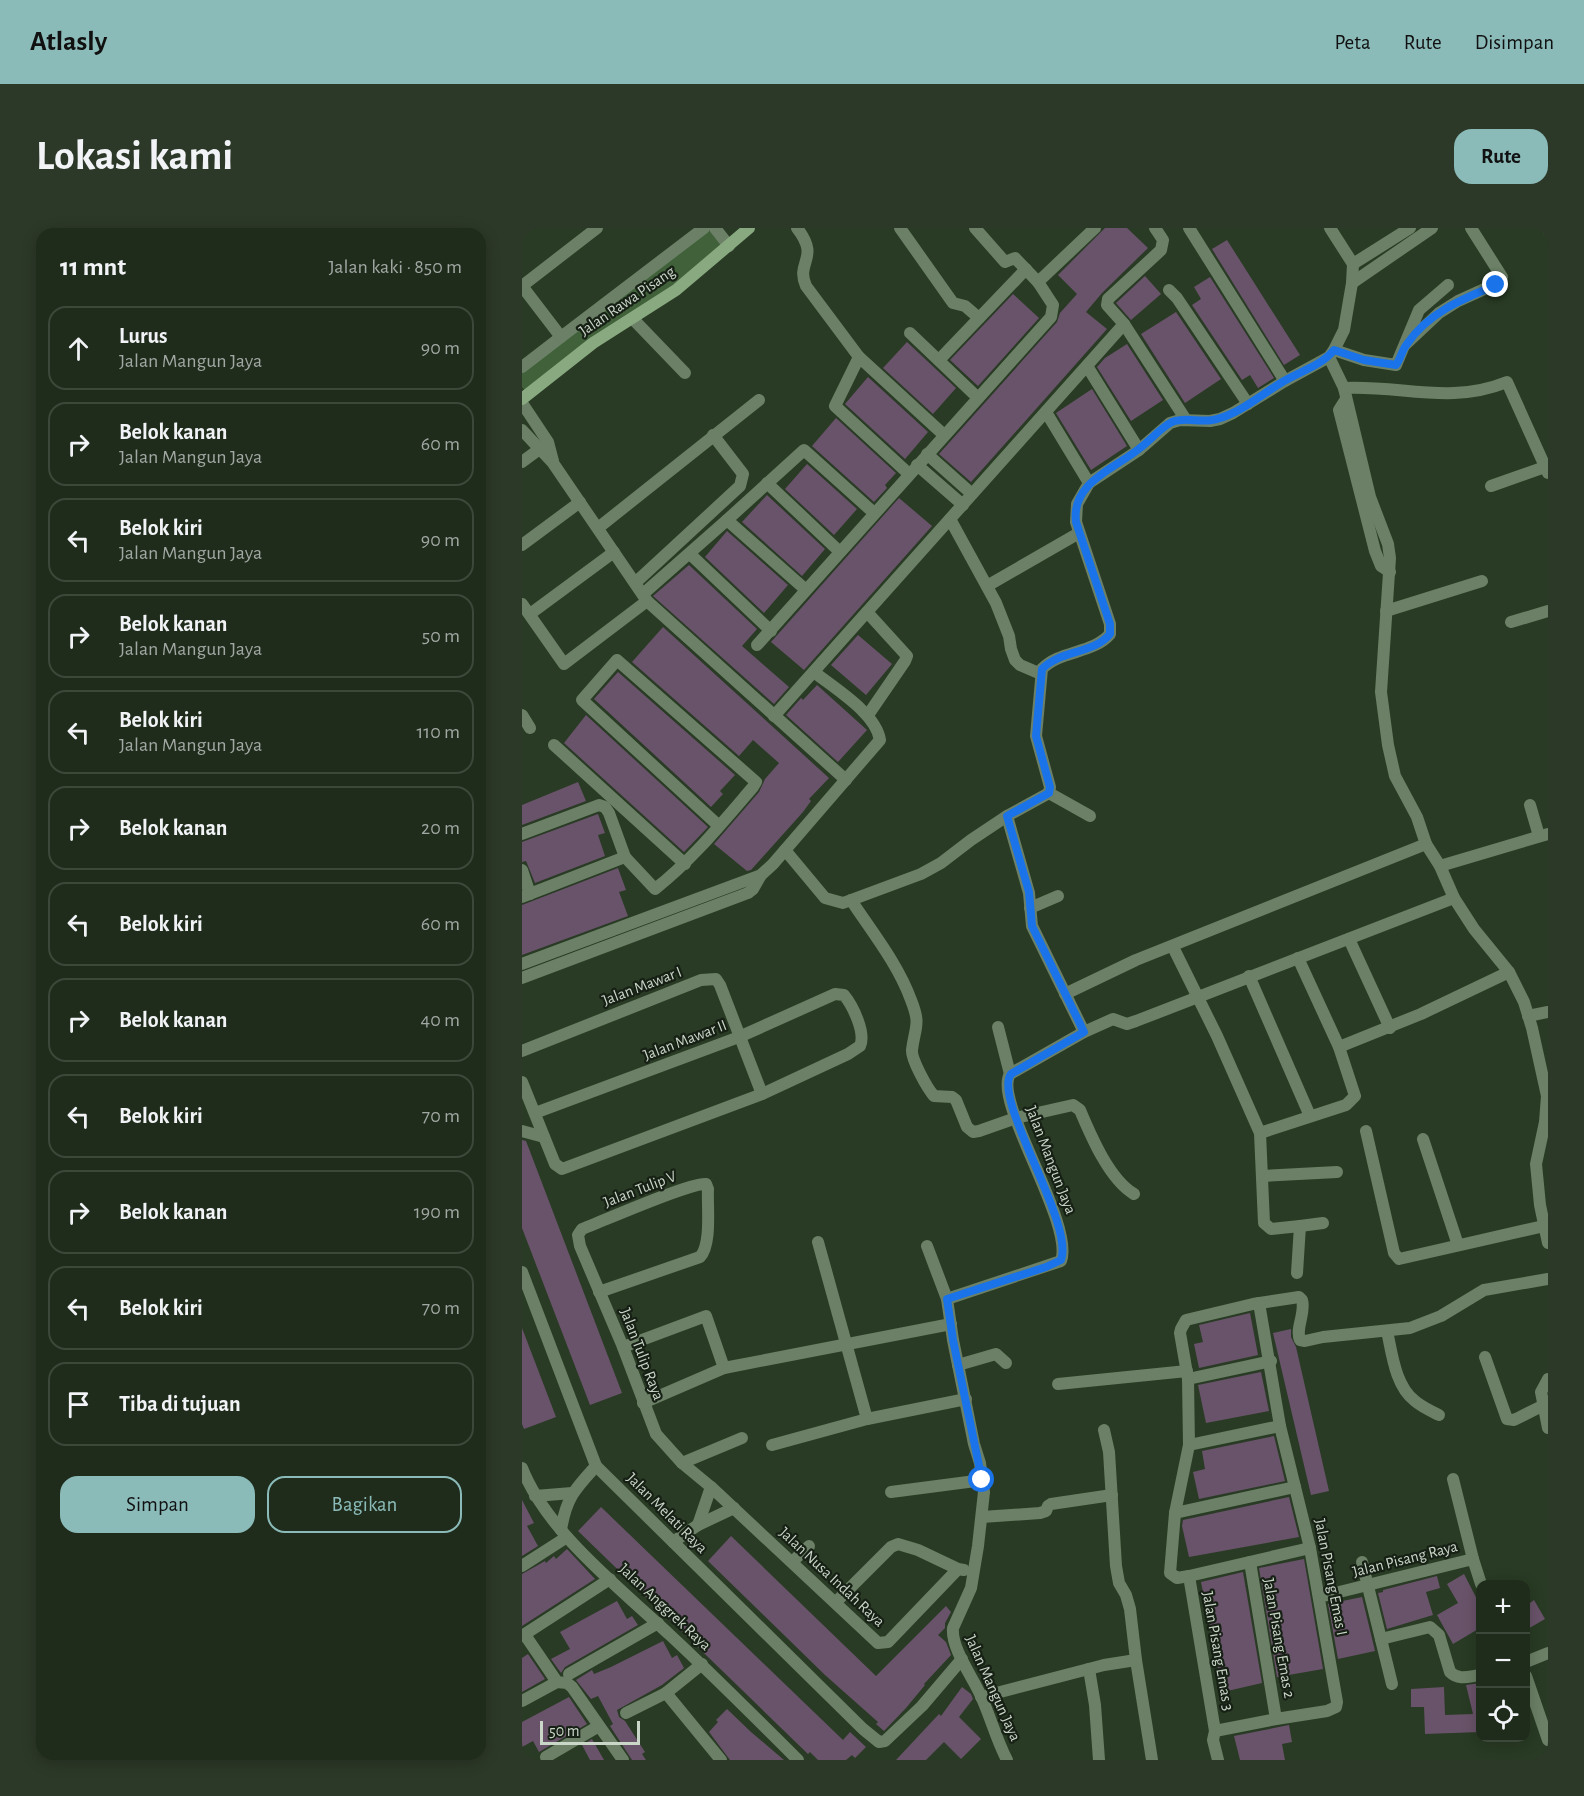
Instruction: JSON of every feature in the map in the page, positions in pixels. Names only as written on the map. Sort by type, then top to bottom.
[{"type":"street","points":[[561,337],[522,286],[597,228]]},
{"type":"street","points":[[522,367],[704,228]]},
{"type":"street","points":[[715,228],[729,246]]},
{"type":"street","name":"Jalan Rawa Pisang","points":[[523,396],[586,348],[676,290],[749,228]]},
{"type":"street","points":[[797,228],[805,238],[809,252],[802,275],[806,286],[859,357],[944,435]]},
{"type":"street","points":[[900,228],[953,303],[965,306],[979,318]]},
{"type":"street","points":[[757,645],[1051,316],[1053,305],[1038,282],[1015,258],[1005,262],[975,228]]},
{"type":"street","points":[[1038,282],[1095,228]]},
{"type":"street","points":[[1155,228],[1163,240],[1161,250],[1107,302],[1108,307],[1124,324],[1186,420]]},
{"type":"street","points":[[1189,228],[1285,381]]},
{"type":"street","points":[[1049,793],[1050,787],[1036,736],[1041,674],[1045,666],[1054,660],[1101,642],[1110,634],[1110,624],[1079,533],[1075,513],[1077,504],[1089,483],[1139,450],[1170,423],[1186,420],[1210,421],[1233,413],[1331,354],[1344,330],[1353,264],[1330,228]]},
{"type":"street","points":[[1352,283],[1432,228]]},
{"type":"street","points":[[1406,344],[1431,318],[1458,301],[1500,282],[1502,277],[1472,228]]},
{"type":"street","points":[[1353,264],[1404,230]]},
{"type":"street","points":[[939,360],[1026,269]]},
{"type":"street","points":[[1443,273],[1458,301]]},
{"type":"street","points":[[1331,354],[1395,365],[1398,363],[1419,310],[1448,285]]},
{"type":"street","points":[[1168,290],[1178,298],[1248,404]]},
{"type":"street","points":[[633,319],[685,373]]},
{"type":"street","points":[[774,716],[1124,324]]},
{"type":"street","points":[[910,333],[978,398]]},
{"type":"street","points":[[1331,354],[1345,394],[1362,483],[1388,544],[1390,572],[1381,692],[1388,745],[1395,776],[1417,817],[1426,844],[1440,866],[1454,898],[1474,929],[1509,972],[1528,1016],[1542,1065],[1547,1096],[1545,1122],[1536,1164],[1540,1205],[1548,1243]]},
{"type":"street","points":[[859,357],[835,406],[913,469],[963,505]]},
{"type":"street","points":[[1087,366],[1139,450]]},
{"type":"street","points":[[1345,394],[1363,387],[1447,395],[1489,389],[1507,382],[1547,468],[1491,486]]},
{"type":"street","points":[[523,396],[553,463],[645,598],[846,780]]},
{"type":"street","points":[[598,528],[759,400]]},
{"type":"street","points":[[1046,412],[1089,483]]},
{"type":"street","points":[[522,430],[544,446]]},
{"type":"street","points":[[635,583],[740,486],[742,474],[713,435]]},
{"type":"street","points":[[522,462],[544,446]]},
{"type":"street","points":[[522,604],[564,664],[645,598],[804,450],[874,513]]},
{"type":"street","points":[[927,454],[972,494]]},
{"type":"street","points":[[767,483],[840,552]]},
{"type":"street","points":[[522,545],[580,502]]},
{"type":"street","points":[[950,519],[987,586],[1009,636],[1015,660],[1020,665],[1041,674]]},
{"type":"street","points":[[727,520],[806,590]]},
{"type":"street","points":[[987,586],[1079,533]]},
{"type":"street","points":[[530,614],[614,552]]},
{"type":"street","points":[[690,554],[771,631]]},
{"type":"street","points":[[1386,611],[1482,581]]},
{"type":"street","points":[[1511,622],[1548,611]]},
{"type":"street","points":[[867,612],[904,650],[907,656],[868,716]]},
{"type":"street","points":[[655,889],[685,864],[719,826],[756,781],[618,660],[582,700],[719,826]]},
{"type":"street","points":[[522,978],[748,893],[753,889],[761,875],[880,740],[868,716],[813,672]]},
{"type":"street","points":[[522,716],[530,728]]},
{"type":"street","points":[[554,745],[685,864]]},
{"type":"street","points":[[1049,793],[1090,816]]},
{"type":"street","points":[[785,850],[825,898],[843,903],[921,874],[941,863],[1007,816],[1049,793]]},
{"type":"street","points":[[522,834],[599,805],[605,807],[625,857],[655,889],[667,909]]},
{"type":"street","points":[[1440,866],[1544,835],[1530,805]]},
{"type":"street","points":[[1007,816],[1029,892],[1030,917],[1035,934],[1084,1032]]},
{"type":"street","points":[[1065,994],[1136,960],[1426,844]]},
{"type":"street","points":[[522,870],[526,896],[625,857]]},
{"type":"street","points":[[522,964],[761,875]]},
{"type":"street","points":[[1030,908],[1058,896]]},
{"type":"street","points":[[1011,1074],[1084,1032],[1113,1019],[1127,1023],[1136,1021],[1454,898]]},
{"type":"street","points":[[851,900],[899,973],[911,999],[918,1022],[912,1052],[927,1088],[936,1097],[954,1099],[958,1103],[967,1127],[972,1131],[1073,1105],[1080,1110],[1103,1157],[1124,1188],[1134,1194]]},
{"type":"street","points":[[1349,939],[1390,1028]]},
{"type":"street","points":[[1173,947],[1226,1055],[1260,1133],[1264,1224],[1271,1229],[1323,1223]]},
{"type":"street","points":[[1260,1133],[1346,1105],[1355,1096],[1339,1047],[1298,958]]},
{"type":"street","points":[[1339,1047],[1390,1028],[1509,972]]},
{"type":"street","points":[[1249,976],[1310,1116]]},
{"type":"street","name":"Jalan Mawar I","points":[[522,1051],[701,980],[711,979],[716,979],[720,985],[739,1037]]},
{"type":"street","name":"Jalan Mawar II","points":[[535,1113],[739,1037],[835,994],[844,995],[862,1035],[860,1046],[848,1054],[762,1094]]},
{"type":"street","points":[[1528,1016],[1548,1012]]},
{"type":"street","name":"Jalan Mangun Jaya","points":[[998,1027],[1011,1074],[1007,1082],[1016,1118],[1060,1230],[1064,1252],[1061,1260],[1046,1267],[947,1299],[984,1492],[971,1588],[952,1635],[1007,1760]]},
{"type":"street","points":[[523,1088],[556,1166],[559,1169],[566,1168],[762,1094],[739,1037]]},
{"type":"street","points":[[522,1131],[544,1137]]},
{"type":"street","points":[[1366,1131],[1396,1256],[1402,1260],[1546,1226]]},
{"type":"street","points":[[1423,1139],[1458,1245]]},
{"type":"street","points":[[1262,1176],[1337,1172]]},
{"type":"street","name":"Jalan Tulip V","points":[[582,1229],[685,1188],[703,1183],[707,1185],[707,1239],[700,1257],[599,1292]]},
{"type":"street","points":[[1297,1273],[1300,1226]]},
{"type":"street","name":"Jalan Tulip Raya","points":[[582,1229],[578,1238],[656,1434],[682,1463],[711,1486]]},
{"type":"street","points":[[818,1242],[867,1419]]},
{"type":"street","points":[[927,1246],[947,1299]]},
{"type":"street","name":"Jalan Melati Raya","points":[[522,1272],[596,1466],[876,1741],[883,1743],[922,1706],[962,1659]]},
{"type":"street","points":[[1310,1548],[1189,1576],[1177,1578],[1170,1573],[1175,1514],[1189,1444],[1187,1375],[1181,1329],[1189,1318],[1299,1297],[1304,1309],[1298,1335],[1302,1341],[1410,1328],[1441,1316],[1484,1290],[1548,1279]]},
{"type":"street","name":"Jalan Pisang Emas I","points":[[1215,1731],[1327,1712],[1337,1705],[1310,1548],[1280,1426],[1271,1361],[1259,1303]]},
{"type":"street","points":[[623,1347],[706,1316],[724,1368]]},
{"type":"street","points":[[643,1403],[724,1368],[847,1346],[951,1324]]},
{"type":"street","points":[[1387,1331],[1399,1377],[1407,1392],[1415,1402],[1440,1415]]},
{"type":"street","points":[[958,1365],[996,1354],[1005,1363]]},
{"type":"street","points":[[1485,1357],[1507,1419],[1514,1420],[1545,1410]]},
{"type":"street","points":[[1058,1384],[1187,1375],[1271,1361]]},
{"type":"street","points":[[1548,1379],[1541,1392],[1548,1428]]},
{"type":"street","points":[[772,1446],[867,1419],[966,1399]]},
{"type":"street","points":[[1189,1444],[1280,1426]]},
{"type":"street","points":[[1104,1430],[1109,1452],[1116,1566],[1119,1583],[1130,1609],[1152,1760]]},
{"type":"street","points":[[682,1463],[742,1438]]},
{"type":"street","points":[[522,1566],[564,1533],[564,1512],[572,1493],[596,1466]]},
{"type":"street","name":"Jalan Anggrek Raya","points":[[522,1468],[529,1492],[564,1533],[702,1664],[798,1760]]},
{"type":"street","points":[[1453,1479],[1473,1559]]},
{"type":"street","points":[[891,1492],[982,1480]]},
{"type":"street","points":[[698,1525],[711,1486]]},
{"type":"street","name":"Jalan Nusa Indah Raya","points":[[711,1486],[878,1643],[888,1642],[958,1569]]},
{"type":"street","points":[[1175,1514],[1295,1487]]},
{"type":"street","points":[[529,1492],[572,1493]]},
{"type":"street","points":[[982,1517],[1040,1513],[1046,1511],[1051,1504],[1112,1495]]},
{"type":"street","points":[[673,1542],[698,1525],[734,1508]]},
{"type":"street","points":[[836,1602],[893,1546],[900,1544],[958,1569],[973,1571]]},
{"type":"street","points":[[792,1562],[809,1546]]},
{"type":"street","name":"Jalan Pisang Raya","points":[[1319,1597],[1473,1559],[1481,1580]]},
{"type":"street","name":"Jalan Pisang Emas 2","points":[[1250,1562],[1276,1719]]},
{"type":"street","points":[[1362,1562],[1392,1684]]},
{"type":"street","name":"Jalan Pisang Emas 3","points":[[1189,1576],[1215,1731]]},
{"type":"street","points":[[557,1682],[524,1635],[610,1579]]},
{"type":"street","points":[[569,1674],[658,1623]]},
{"type":"street","points":[[1381,1639],[1430,1627],[1439,1635],[1450,1672],[1455,1677],[1476,1676]]},
{"type":"street","points":[[1530,1660],[1548,1653]]},
{"type":"street","points":[[981,1697],[1089,1669],[1136,1660]]},
{"type":"street","points":[[626,1713],[666,1693],[702,1664]]},
{"type":"street","points":[[1089,1669],[1095,1705],[1099,1760]]},
{"type":"street","points":[[522,1701],[557,1682],[563,1682],[572,1687],[623,1760]]},
{"type":"street","points":[[1530,1684],[1544,1712],[1548,1740]]},
{"type":"street","points":[[666,1693],[721,1760]]},
{"type":"street","points":[[546,1756],[599,1726]]},
{"type":"street","points":[[1215,1731],[1213,1740],[1218,1760]]},
{"type":"green space","points":[[704,228],[715,228],[729,246],[527,394],[522,387],[522,367]]},
{"type":"building","points":[[1105,228],[1127,228],[1148,248],[1086,312],[1107,329],[971,482],[939,454],[1057,322],[1060,313],[1077,294],[1058,275]]},
{"type":"building","points":[[1227,240],[1300,355],[1284,365],[1212,249]]},
{"type":"building","points":[[1145,276],[1161,294],[1131,320],[1116,303]]},
{"type":"building","points":[[1210,277],[1274,378],[1258,388],[1250,375],[1242,380],[1192,305],[1201,299],[1194,287]]},
{"type":"building","points":[[1013,294],[1039,318],[978,386],[950,360]]},
{"type":"building","points":[[1176,312],[1221,379],[1185,403],[1141,334]]},
{"type":"building","points":[[907,342],[956,388],[933,414],[883,368]]},
{"type":"building","points":[[1127,344],[1163,400],[1131,421],[1097,367],[1105,358]]},
{"type":"building","points":[[868,377],[928,432],[905,459],[845,404]]},
{"type":"building","points":[[1092,389],[1127,446],[1091,470],[1056,413]]},
{"type":"building","points":[[836,418],[896,473],[885,485],[887,488],[874,502],[812,446]]},
{"type":"building","points":[[807,464],[857,509],[834,535],[785,489]]},
{"type":"building","points":[[767,495],[825,549],[802,576],[742,522]]},
{"type":"building","points":[[899,498],[932,526],[804,670],[771,642]]},
{"type":"building","points":[[727,531],[788,585],[764,613],[705,557]]},
{"type":"building","points":[[689,565],[757,629],[742,646],[789,687],[774,704],[653,596]]},
{"type":"building","points":[[663,627],[829,778],[809,799],[811,801],[803,812],[751,870],[747,871],[714,844],[759,792],[765,779],[779,763],[753,740],[739,756],[632,662]]},
{"type":"building","points":[[858,635],[892,664],[866,695],[831,665]]},
{"type":"building","points":[[618,672],[735,775],[720,791],[723,794],[711,807],[594,699]]},
{"type":"building","points":[[817,685],[867,730],[838,762],[786,715]]},
{"type":"building","points":[[586,715],[708,827],[684,852],[564,743]]},
{"type":"building","points":[[578,782],[586,801],[522,825],[522,805]]},
{"type":"building","points":[[598,814],[605,833],[598,835],[605,856],[535,883],[526,861],[522,862],[522,842]]},
{"type":"building","points":[[618,868],[626,890],[619,892],[628,916],[522,955],[522,905]]},
{"type":"building","points":[[522,1140],[526,1141],[622,1393],[590,1405],[522,1228]]},
{"type":"building","points":[[1250,1313],[1258,1355],[1199,1368],[1194,1344],[1203,1342],[1199,1325]]},
{"type":"building","points":[[522,1328],[556,1417],[524,1429],[522,1424]]},
{"type":"building","points":[[1291,1329],[1291,1337],[1296,1347],[1329,1491],[1311,1495],[1273,1333]]},
{"type":"building","points":[[1261,1372],[1269,1411],[1206,1423],[1198,1385]]},
{"type":"building","points":[[1274,1436],[1285,1481],[1199,1499],[1193,1472],[1205,1469],[1202,1451]]},
{"type":"building","points":[[1289,1497],[1299,1537],[1189,1557],[1182,1526],[1183,1520]]},
{"type":"building","points":[[522,1500],[534,1523],[527,1526],[538,1546],[522,1556]]},
{"type":"building","points":[[601,1507],[843,1740],[850,1732],[866,1747],[855,1758],[852,1755],[846,1760],[818,1760],[810,1752],[808,1754],[578,1531]]},
{"type":"building","points":[[731,1536],[876,1676],[946,1606],[951,1612],[945,1628],[938,1635],[946,1642],[951,1655],[884,1731],[876,1724],[878,1722],[825,1675],[708,1561]]},
{"type":"building","points":[[567,1549],[595,1579],[522,1626],[522,1574],[545,1561],[546,1563],[554,1556],[556,1559]]},
{"type":"building","points":[[1304,1559],[1323,1669],[1277,1677],[1259,1568]]},
{"type":"building","points":[[1243,1572],[1262,1683],[1223,1692],[1201,1582]]},
{"type":"building","points":[[1464,1574],[1476,1597],[1476,1630],[1453,1644],[1437,1615],[1458,1603],[1447,1584]]},
{"type":"building","points":[[1437,1576],[1440,1588],[1426,1592],[1433,1615],[1387,1629],[1378,1593]]},
{"type":"building","points":[[1362,1597],[1375,1651],[1338,1659],[1328,1604]]},
{"type":"building","points":[[1534,1600],[1545,1619],[1530,1628],[1530,1603]]},
{"type":"building","points":[[617,1601],[627,1619],[632,1616],[638,1625],[565,1667],[561,1673],[551,1659],[570,1649],[560,1632]]},
{"type":"building","points":[[663,1641],[672,1658],[677,1655],[684,1668],[662,1685],[617,1710],[619,1717],[625,1721],[645,1752],[642,1754],[646,1760],[632,1760],[610,1726],[613,1724],[598,1696],[591,1699],[576,1680],[592,1670],[594,1674]]},
{"type":"building","points":[[528,1654],[545,1679],[522,1692],[522,1658]]},
{"type":"building","points":[[1476,1684],[1476,1732],[1425,1734],[1424,1707],[1411,1707],[1411,1689],[1444,1687],[1445,1715],[1473,1714],[1466,1685]]},
{"type":"building","points":[[962,1687],[971,1694],[973,1699],[959,1717],[981,1739],[961,1759],[944,1742],[926,1760],[896,1760],[939,1714],[941,1716]]},
{"type":"building","points":[[569,1697],[587,1724],[539,1752],[533,1741],[522,1747],[522,1722]]},
{"type":"building","points":[[727,1709],[784,1760],[730,1760],[709,1732],[718,1722],[716,1720]]},
{"type":"building","points":[[1289,1725],[1292,1742],[1282,1744],[1285,1760],[1240,1760],[1234,1736]]},
{"type":"building","points":[[592,1739],[604,1760],[590,1760],[582,1745]]},
{"type":"route","points":[[982,1480],[953,1340],[947,1299],[1046,1267],[1061,1260],[1064,1252],[1060,1230],[1016,1118],[1007,1082],[1011,1074],[1084,1032],[1032,926],[1029,892],[1007,816],[1049,793],[1050,787],[1036,736],[1042,669],[1054,660],[1101,642],[1110,634],[1110,624],[1076,522],[1077,504],[1089,483],[1139,450],[1173,422],[1220,419],[1329,357],[1334,350],[1364,360],[1396,365],[1406,344],[1438,312],[1496,285]]}]
